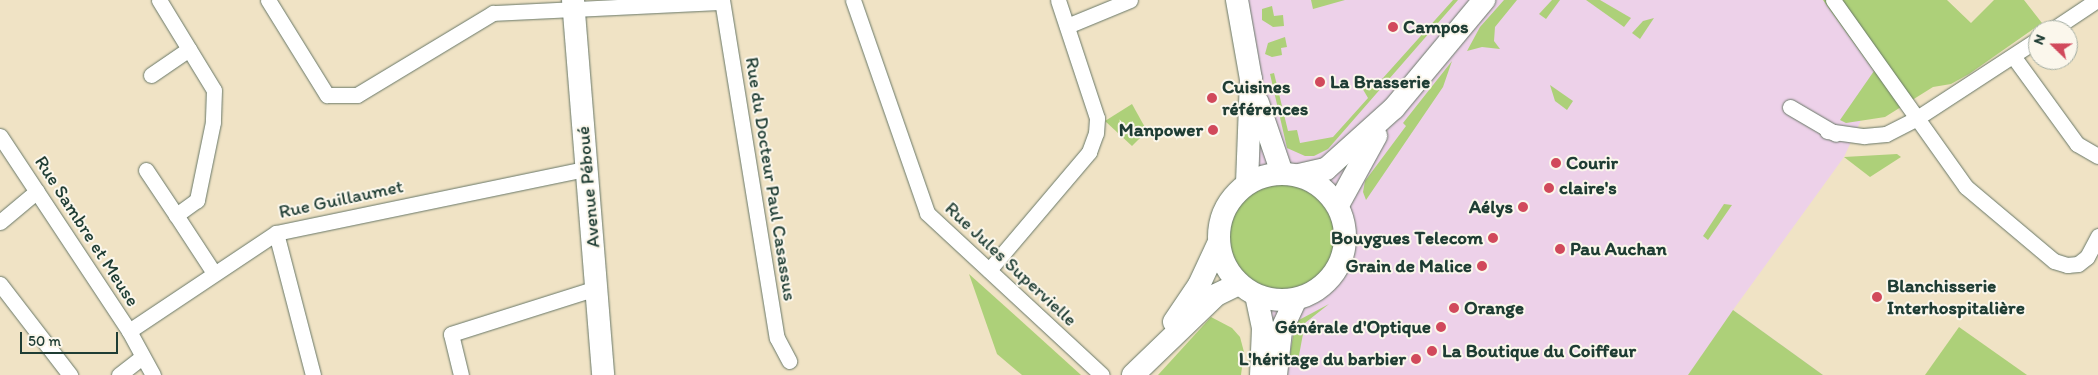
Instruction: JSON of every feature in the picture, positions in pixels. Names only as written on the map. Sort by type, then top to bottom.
[{"type":"main road","points":[[1133,375],[1216,295],[1248,289],[1276,300],[1296,299],[1322,286],[1334,273],[1342,257],[1346,240],[1338,205],[1321,187],[1291,174],[1269,141],[1251,79],[1237,0]]},
{"type":"main road","points":[[1338,205],[1356,168],[1394,108],[1484,0]]},
{"type":"main road","name":"Avenue Péboué","points":[[574,5],[603,375]]},
{"type":"main road","points":[[1153,354],[1199,285],[1219,242],[1225,209],[1247,183],[1251,79]]},
{"type":"main road","points":[[1247,183],[1326,169],[1394,108]]},
{"type":"main road","points":[[1219,242],[1222,258],[1248,289],[1263,328],[1261,375]]},
{"type":"main road","points":[[1276,375],[1281,331],[1296,299]]},
{"type":"street","points":[[159,0],[214,90],[213,122],[197,200],[176,215]]},
{"type":"street","points":[[268,0],[327,95],[357,95],[493,13],[574,5],[722,1]]},
{"type":"street","name":"Rue Jules Supervielle","points":[[852,0],[927,213],[1102,375]]},
{"type":"street","points":[[989,270],[1089,152],[1096,134],[1097,118],[1058,0]]},
{"type":"street","points":[[1067,26],[1130,0]]},
{"type":"street","points":[[1832,0],[1966,187],[2054,261],[2067,265],[2078,264],[2087,257],[2098,236]]},
{"type":"street","points":[[2067,20],[2097,0]]},
{"type":"street","name":"Rue du Docteur Paul Casassus","points":[[722,1],[777,338],[789,361]]},
{"type":"street","points":[[1790,107],[1827,131],[1864,136],[1886,134],[1917,118],[2028,46]]},
{"type":"street","points":[[151,75],[189,49]]},
{"type":"street","points":[[2013,56],[2077,144],[2098,156]]},
{"type":"street","name":"Rue Sambre et Meuse","points":[[0,136],[129,331],[153,375]]},
{"type":"street","name":"Rue Guillaumet","points":[[129,331],[276,233],[586,169]]},
{"type":"street","points":[[146,170],[214,274]]},
{"type":"street","points":[[0,222],[37,191]]},
{"type":"street","points":[[276,233],[313,375]]},
{"type":"street","points":[[0,284],[70,375]]},
{"type":"street","points":[[461,375],[451,334],[596,288]]},
{"type":"street","points":[[119,375],[142,357]]},
{"type":"shaded area","points":[[1237,0],[1823,0],[1880,79],[1844,157],[1733,310],[1823,375],[1261,375],[1256,295],[1229,272],[1219,242],[1225,209],[1247,183]]},
{"type":"green space","points":[[1311,0],[1345,0],[1313,9]]},
{"type":"green space","points":[[1453,0],[1458,0],[1328,149],[1314,156],[1305,156],[1287,148],[1270,74],[1274,73],[1288,131],[1297,130],[1300,143],[1333,137],[1368,98],[1361,86],[1366,82],[1374,88]]},
{"type":"green space","points":[[1504,0],[1517,0],[1495,27],[1494,41],[1500,49],[1482,47],[1467,51],[1480,27]]},
{"type":"green space","points":[[1552,0],[1560,0],[1546,19],[1539,14]]},
{"type":"green space","points":[[1586,0],[1600,0],[1631,18],[1624,27]]},
{"type":"green space","points":[[1823,0],[1947,0],[1971,23],[1994,0],[2024,0],[2040,20],[2028,20],[2028,33],[1969,74],[1951,84],[1933,87],[1885,117],[1846,123],[1840,120],[1874,71]]},
{"type":"green space","points":[[1272,6],[1274,16],[1283,15],[1284,26],[1273,27],[1262,20],[1262,9]]},
{"type":"green space","points":[[1654,18],[1640,39],[1632,33],[1643,21]]},
{"type":"green space","points":[[1285,37],[1287,47],[1281,48],[1282,55],[1272,57],[1265,54],[1268,43]]},
{"type":"green space","points":[[1452,61],[1443,87],[1366,200],[1363,192],[1365,181],[1406,126],[1403,123]]},
{"type":"green space","points":[[1550,85],[1573,101],[1567,110],[1555,101]]},
{"type":"green space","points":[[1132,104],[1147,131],[1132,146],[1105,121]]},
{"type":"green space","points":[[1897,154],[1901,157],[1870,177],[1844,157]]},
{"type":"green space","points":[[1282,185],[1302,189],[1311,194],[1325,208],[1330,217],[1334,237],[1330,257],[1325,266],[1311,280],[1302,285],[1282,289],[1262,285],[1253,280],[1239,266],[1234,257],[1230,237],[1234,217],[1239,208],[1253,194],[1262,189]]},
{"type":"green space","points":[[1724,204],[1732,205],[1708,240],[1703,236]]},
{"type":"green space","points":[[969,274],[1081,375],[1022,375],[997,354]]},
{"type":"green space","points":[[1329,304],[1305,323],[1298,361],[1289,360],[1294,330],[1299,320]]},
{"type":"green space","points":[[1733,310],[1823,375],[1688,375]]},
{"type":"green space","points":[[1211,317],[1232,328],[1240,337],[1244,352],[1241,375],[1158,375]]},
{"type":"green space","points":[[1959,327],[2027,375],[1925,375]]},
{"type":"place","name":"Campos","points":[[1393,27]]},
{"type":"place","name":"La Brasserie","points":[[1320,82]]},
{"type":"place","name":"Cuisines références","points":[[1212,98]]},
{"type":"place","name":"Manpower","points":[[1213,130]]},
{"type":"place","name":"Courir","points":[[1556,163]]},
{"type":"place","name":"claire's","points":[[1549,188]]},
{"type":"place","name":"Aélys","points":[[1523,207]]},
{"type":"place","name":"Bouygues Telecom","points":[[1493,238]]},
{"type":"place","name":"Pau Auchan","points":[[1560,249]]},
{"type":"place","name":"Grain de Malice","points":[[1482,266]]},
{"type":"place","name":"Blanchisserie Interhospitalière","points":[[1877,297]]},
{"type":"place","name":"Orange","points":[[1454,308]]},
{"type":"place","name":"Générale d'Optique","points":[[1441,327]]},
{"type":"place","name":"La Boutique du Coiffeur","points":[[1432,351]]},
{"type":"place","name":"L'héritage du barbier","points":[[1416,359]]}]
